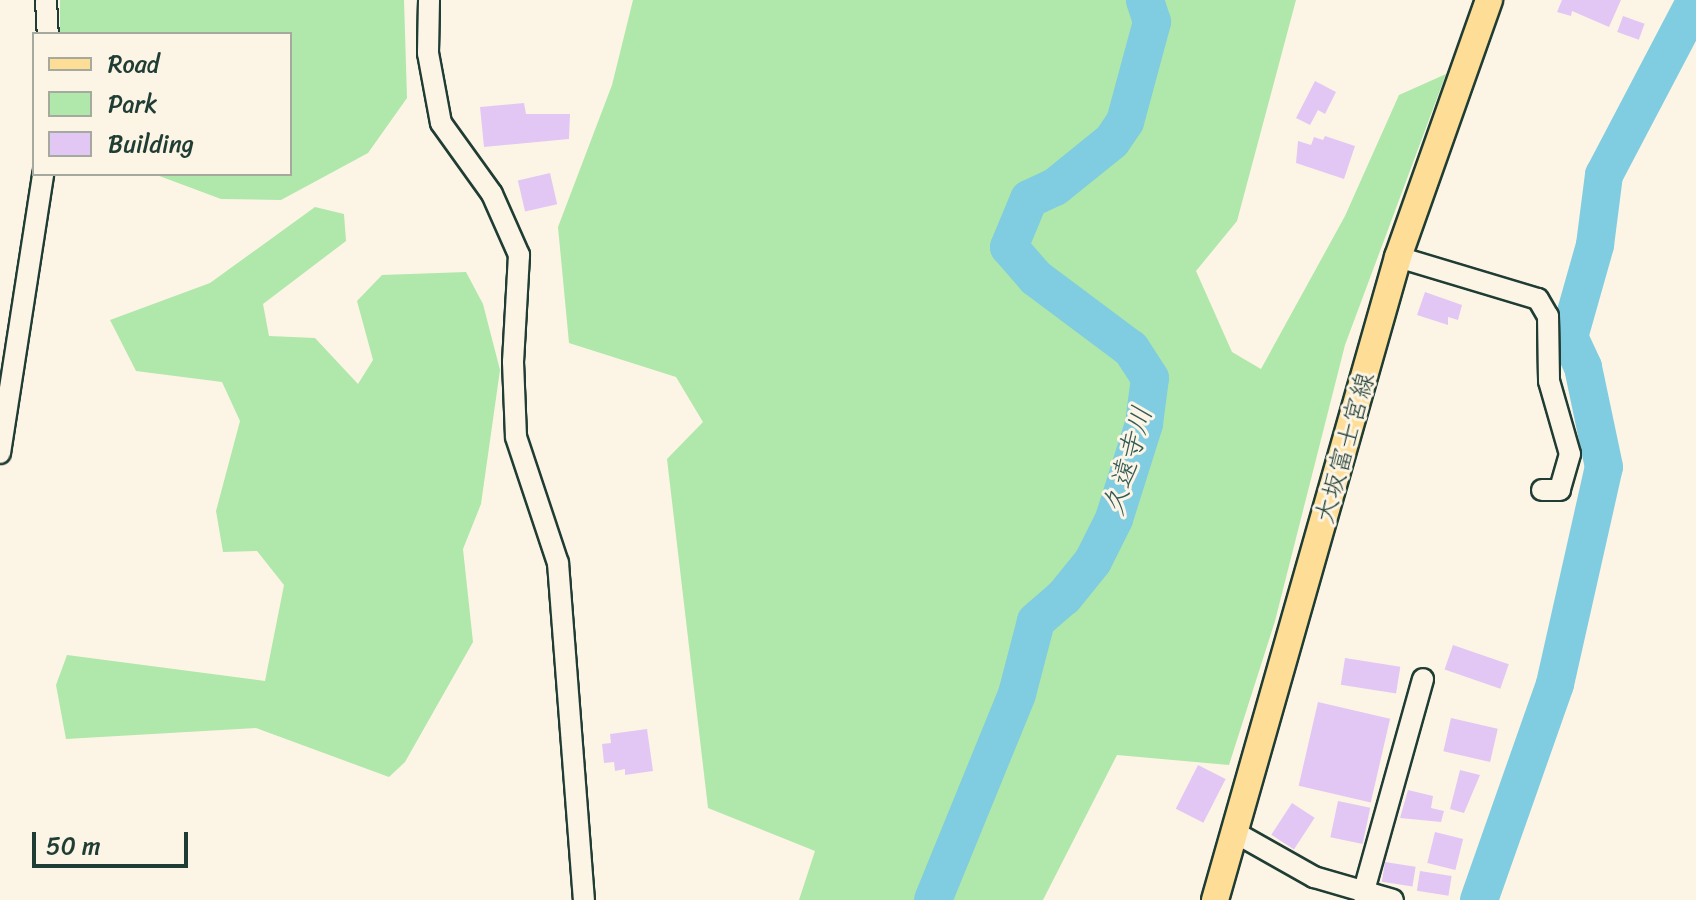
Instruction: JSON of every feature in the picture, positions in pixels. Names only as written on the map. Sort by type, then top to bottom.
[{"type":"main road","name":"大坂富士宮線","points":[[1215,900],[1398,257],[1489,0]]},
{"type":"street","points":[[46,0],[48,32]]},
{"type":"street","points":[[429,0],[428,53],[441,123],[492,194],[519,255],[513,362],[516,437],[558,563],[584,900]]},
{"type":"street","points":[[0,453],[5,399],[43,176]]},
{"type":"street","points":[[1398,257],[1538,299],[1548,316],[1549,381],[1570,454],[1560,490],[1542,490]]},
{"type":"street","points":[[1363,894],[1423,679]]},
{"type":"street","points":[[1236,833],[1314,877],[1363,894],[1393,900]]},
{"type":"green space","points":[[60,0],[404,0],[407,98],[368,153],[281,200],[221,199],[159,176],[292,176],[292,32],[60,32]]},
{"type":"green space","points":[[633,0],[1296,0],[1237,221],[1196,271],[1232,352],[1261,369],[1345,216],[1399,95],[1446,74],[1345,345],[1275,621],[1229,765],[1117,755],[1043,900],[799,900],[815,851],[708,808],[667,459],[703,422],[676,377],[569,343],[558,227],[612,85]]},
{"type":"green space","points":[[315,207],[344,214],[346,241],[263,304],[269,336],[315,338],[358,384],[373,360],[357,301],[382,275],[466,272],[483,304],[500,370],[481,504],[463,549],[473,642],[405,762],[389,777],[256,728],[66,739],[56,685],[67,655],[265,681],[284,585],[257,551],[223,552],[216,511],[240,421],[222,382],[136,371],[110,320],[210,283]]},
{"type":"building","points":[[1562,0],[1621,0],[1609,27],[1572,11],[1571,16],[1557,12]]},
{"type":"building","points":[[1623,16],[1645,24],[1639,40],[1617,32]]},
{"type":"building","points":[[1315,81],[1336,92],[1325,114],[1318,110],[1310,125],[1296,118]]},
{"type":"building","points":[[524,103],[526,114],[570,114],[569,139],[484,147],[480,107]]},
{"type":"building","points":[[1325,136],[1355,146],[1344,179],[1296,163],[1298,141],[1311,145],[1314,137],[1323,140]]},
{"type":"building","points":[[550,173],[557,204],[525,212],[518,180]]},
{"type":"building","points":[[1425,292],[1462,305],[1458,320],[1448,317],[1448,325],[1417,315]]},
{"type":"building","points":[[1453,645],[1509,664],[1500,689],[1445,670]]},
{"type":"building","points":[[1345,658],[1400,667],[1396,693],[1341,685]]},
{"type":"building","points":[[1318,702],[1390,719],[1371,802],[1299,786]]},
{"type":"building","points":[[1451,718],[1498,729],[1490,762],[1443,751]]},
{"type":"building","points":[[647,729],[653,771],[625,775],[625,769],[615,771],[614,762],[604,763],[602,744],[611,743],[610,734]]},
{"type":"building","points":[[1198,765],[1226,779],[1203,823],[1176,809]]},
{"type":"building","points":[[1460,770],[1480,775],[1464,813],[1450,809]]},
{"type":"building","points":[[1408,790],[1433,796],[1431,808],[1444,811],[1441,822],[1400,818]]},
{"type":"building","points":[[1338,801],[1370,808],[1363,844],[1330,837]]},
{"type":"building","points":[[1292,803],[1315,818],[1294,850],[1271,835]]},
{"type":"building","points":[[1435,832],[1463,839],[1455,870],[1427,863]]},
{"type":"building","points":[[1385,862],[1416,867],[1412,887],[1382,882]]},
{"type":"building","points":[[1420,871],[1452,876],[1448,896],[1417,891]]},
{"type":"waterway","name":"久遠寺川","points":[[933,900],[1017,694],[1036,621],[1064,597],[1093,561],[1114,519],[1144,424],[1150,378],[1131,349],[1036,278],[1009,247],[1029,199],[1055,187],[1112,141],[1125,122],[1152,22],[1145,0]]},
{"type":"waterway","points":[[1479,900],[1555,684],[1604,467],[1583,367],[1569,337],[1595,245],[1604,175],[1696,0]]}]
